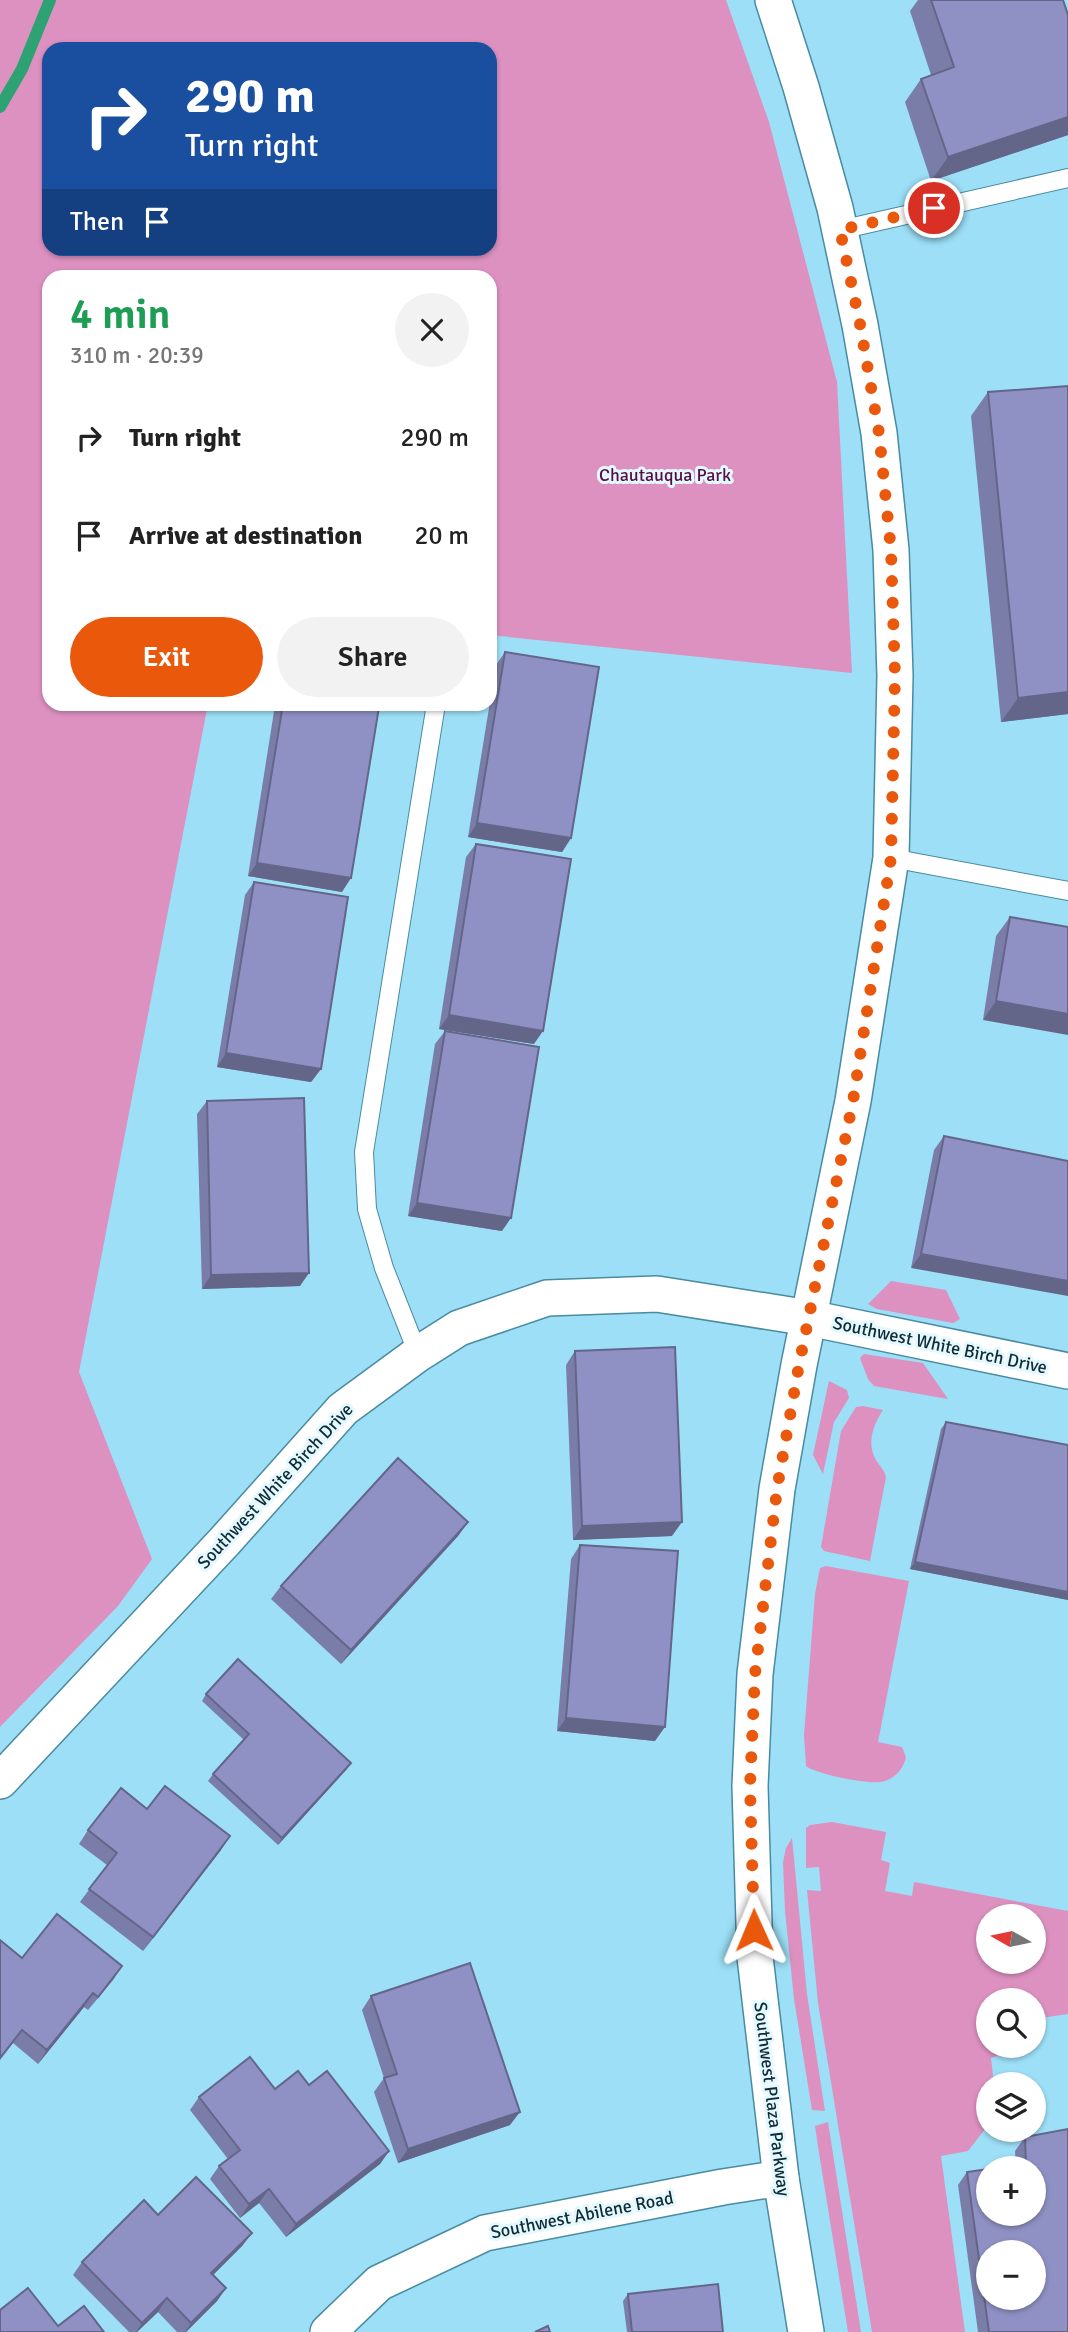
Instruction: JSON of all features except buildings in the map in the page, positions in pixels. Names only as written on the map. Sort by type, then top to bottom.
[{"type":"street","name":"Southwest Plaza Parkway","points":[[773,0],[801,87],[840,230],[860,324],[879,433],[891,550],[895,676],[891,858],[853,1101],[777,1489],[755,1674],[750,1786],[755,1957],[781,2178],[807,2332]]},
{"type":"street","name":"Southwest White Birch Drive","points":[[0,1781],[224,1542],[343,1409],[418,1354],[459,1328],[547,1298],[657,1294],[809,1318],[1068,1371]]},
{"type":"street","name":"Southwest Abilene Road","points":[[328,2332],[379,2283],[485,2233],[781,2178]]},
{"type":"lane","points":[[840,230],[1068,178]]},
{"type":"lane","points":[[418,1354],[384,1268],[368,1209],[364,1152],[435,711]]},
{"type":"lane","points":[[891,858],[1068,891]]},
{"type":"green space","name":"Chautauqua Park","points":[[0,0],[726,0],[769,122],[837,382],[852,673],[497,636],[497,270],[42,270],[42,711],[207,711],[79,1372],[152,1559],[118,1606],[0,1727]]},
{"type":"green space","points":[[891,1281],[946,1290],[960,1319],[953,1323],[877,1309],[868,1304]]},
{"type":"green space","points":[[864,1354],[923,1363],[948,1399],[874,1386],[868,1379],[860,1358]]},
{"type":"green space","points":[[829,1381],[847,1390],[849,1398],[834,1422],[823,1474],[813,1455]]},
{"type":"green space","points":[[856,1407],[883,1410],[875,1425],[871,1442],[874,1456],[886,1477],[870,1561],[824,1551],[821,1547],[841,1431]]},
{"type":"green space","points":[[826,1566],[909,1581],[878,1742],[902,1747],[906,1757],[897,1774],[885,1781],[842,1778],[806,1766],[804,1735],[815,1594],[820,1568]]},
{"type":"green space","points":[[832,1822],[886,1832],[881,1860],[890,1863],[885,1891],[912,1896],[914,1882],[1031,1904],[976,1904],[976,1974],[1046,1974],[1046,1907],[1068,1911],[1068,2014],[1046,2017],[1046,1988],[976,1988],[976,2058],[991,2058],[993,2072],[976,2072],[976,2141],[968,2151],[941,2156],[965,2332],[872,2332],[818,2003],[807,1890],[821,1891],[819,1867],[806,1868],[806,1828]]},
{"type":"green space","points":[[792,1838],[807,1994],[825,2111],[812,2110],[794,1999],[783,1862],[786,1848]]},
{"type":"green space","points":[[828,2122],[861,2332],[848,2332],[819,2153],[815,2126]]},
{"type":"waterway","points":[[0,107],[22,69],[50,0]]},
{"type":"route","points":[[754,1930],[750,1786],[755,1674],[777,1489],[799,1365],[853,1101],[891,858],[895,676],[891,550],[879,433],[840,230],[934,208]]}]
